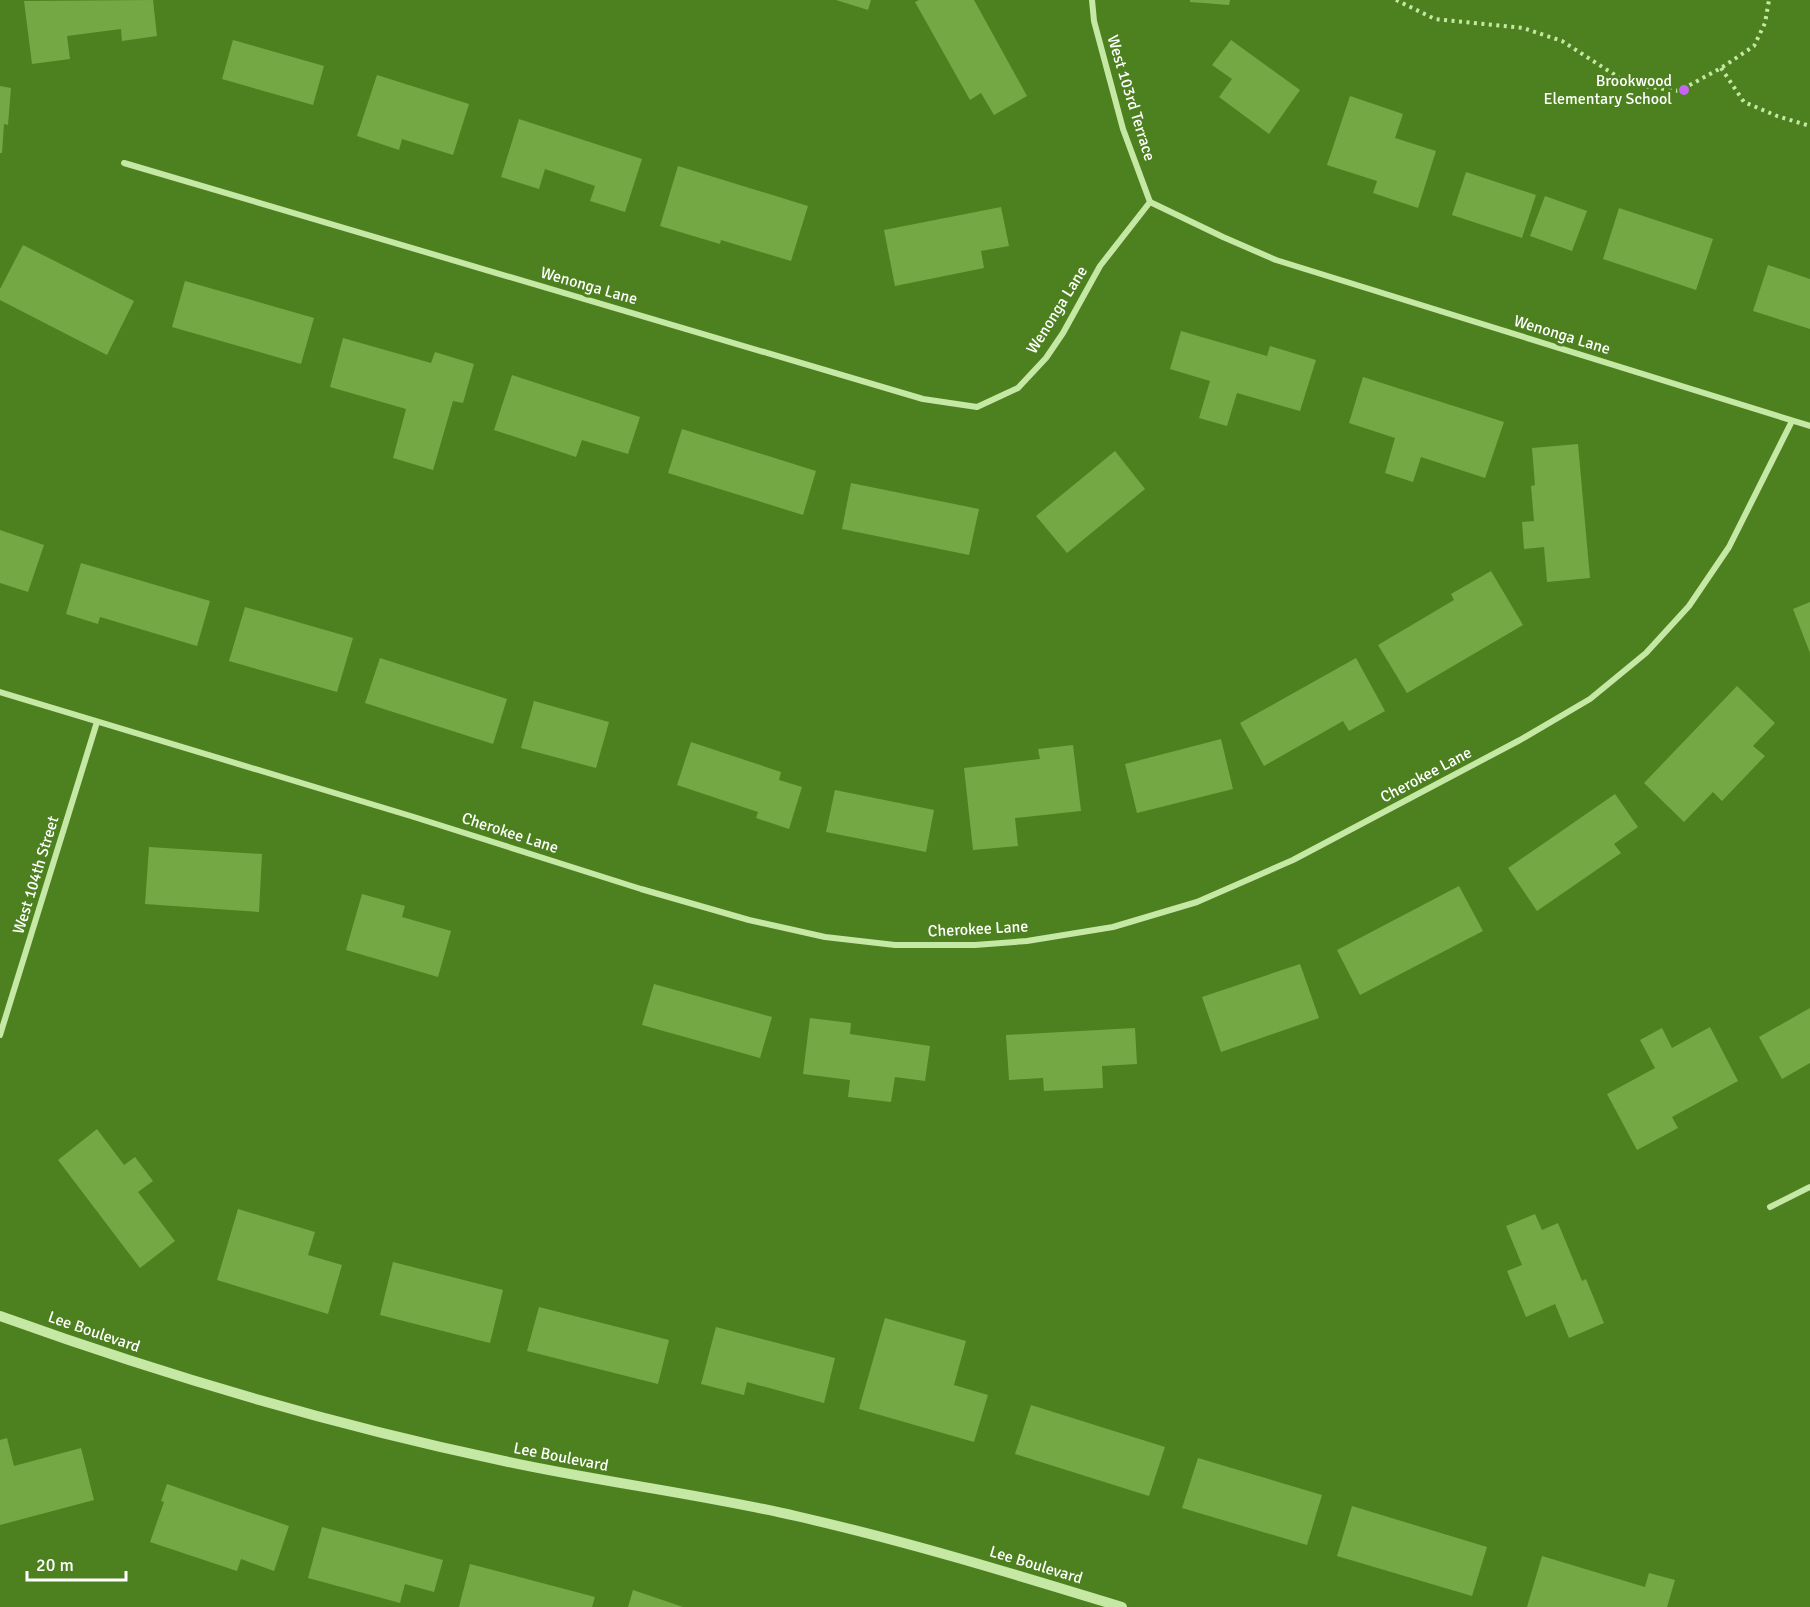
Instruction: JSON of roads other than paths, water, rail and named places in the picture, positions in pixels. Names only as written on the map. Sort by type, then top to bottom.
[{"type":"street","name":"West 103rd Terrace","points":[[1092,0],[1094,21],[1123,129],[1150,201]]},
{"type":"street","name":"Wenonga Lane","points":[[124,163],[923,399],[977,407],[1018,388],[1046,358],[1100,267],[1150,201],[1276,260],[1810,426]]},
{"type":"street","name":"Cherokee Lane","points":[[0,692],[749,920],[825,937],[895,945],[975,945],[1026,941],[1113,927],[1197,902],[1293,860],[1509,746],[1590,699],[1646,653],[1689,606],[1729,547],[1792,421]]},
{"type":"street","name":"West 104th Street","points":[[0,1035],[97,722]]},
{"type":"street","points":[[1770,1207],[1810,1187]]},
{"type":"street","name":"Lee Boulevard","points":[[0,1316],[203,1384],[410,1440],[506,1462],[795,1515],[964,1558],[1122,1607]]},
{"type":"place","name":"Brookwood Elementary School","points":[[1684,90]]}]
